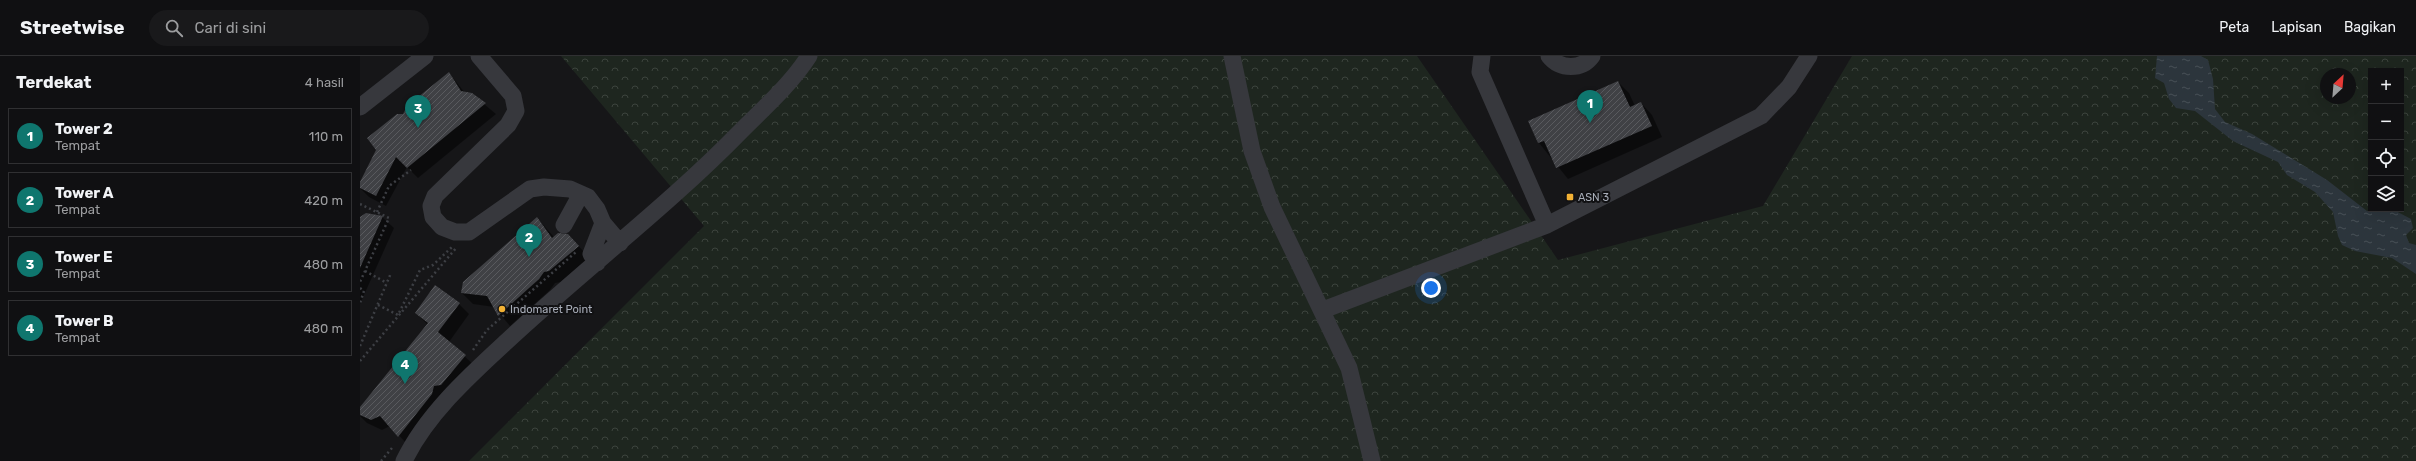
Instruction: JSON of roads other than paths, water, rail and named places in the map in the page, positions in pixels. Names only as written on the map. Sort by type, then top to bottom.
[{"type":"street","points":[[360,107],[425,56]]},
{"type":"street","points":[[479,56],[513,96],[516,111],[508,125],[435,196],[431,206],[433,217],[442,227],[455,232],[469,232],[530,188],[544,186],[570,189],[588,197],[597,209],[603,224],[620,243]]},
{"type":"street","points":[[404,461],[411,447],[439,410],[485,361],[536,314],[620,243],[718,155],[778,94],[809,56]]},
{"type":"street","points":[[1232,56],[1252,151],[1272,207],[1323,310],[1349,368],[1372,461]]},
{"type":"street","points":[[1482,56],[1480,72],[1547,225]]},
{"type":"street","points":[[1549,56],[1564,66],[1575,67],[1589,60],[1592,56]]},
{"type":"street","points":[[1323,310],[1547,225],[1761,116],[1789,87],[1809,56]]},
{"type":"street","points":[[564,225],[581,194]]},
{"type":"street","points":[[597,263],[591,254],[592,247],[603,224]]},
{"type":"water","points":[[2157,56],[2201,56],[2208,60],[2213,79],[2215,109],[2225,122],[2252,134],[2327,180],[2368,212],[2398,212],[2411,219],[2413,228],[2406,235],[2409,243],[2416,245],[2416,274],[2392,258],[2355,251],[2342,245],[2338,236],[2333,212],[2315,192],[2287,175],[2278,162],[2233,141],[2195,111],[2176,108],[2169,99],[2164,83],[2155,78]]},
{"type":"place","name":"Tower 2","points":[[1590,123]]},
{"type":"place","name":"Tower E","points":[[418,128]]},
{"type":"place","name":"ASN 3","points":[[1570,197]]},
{"type":"place","name":"Tower A","points":[[529,257]]},
{"type":"place","name":"Indomaret Point","points":[[502,309]]},
{"type":"place","name":"Tower B","points":[[405,384]]}]
